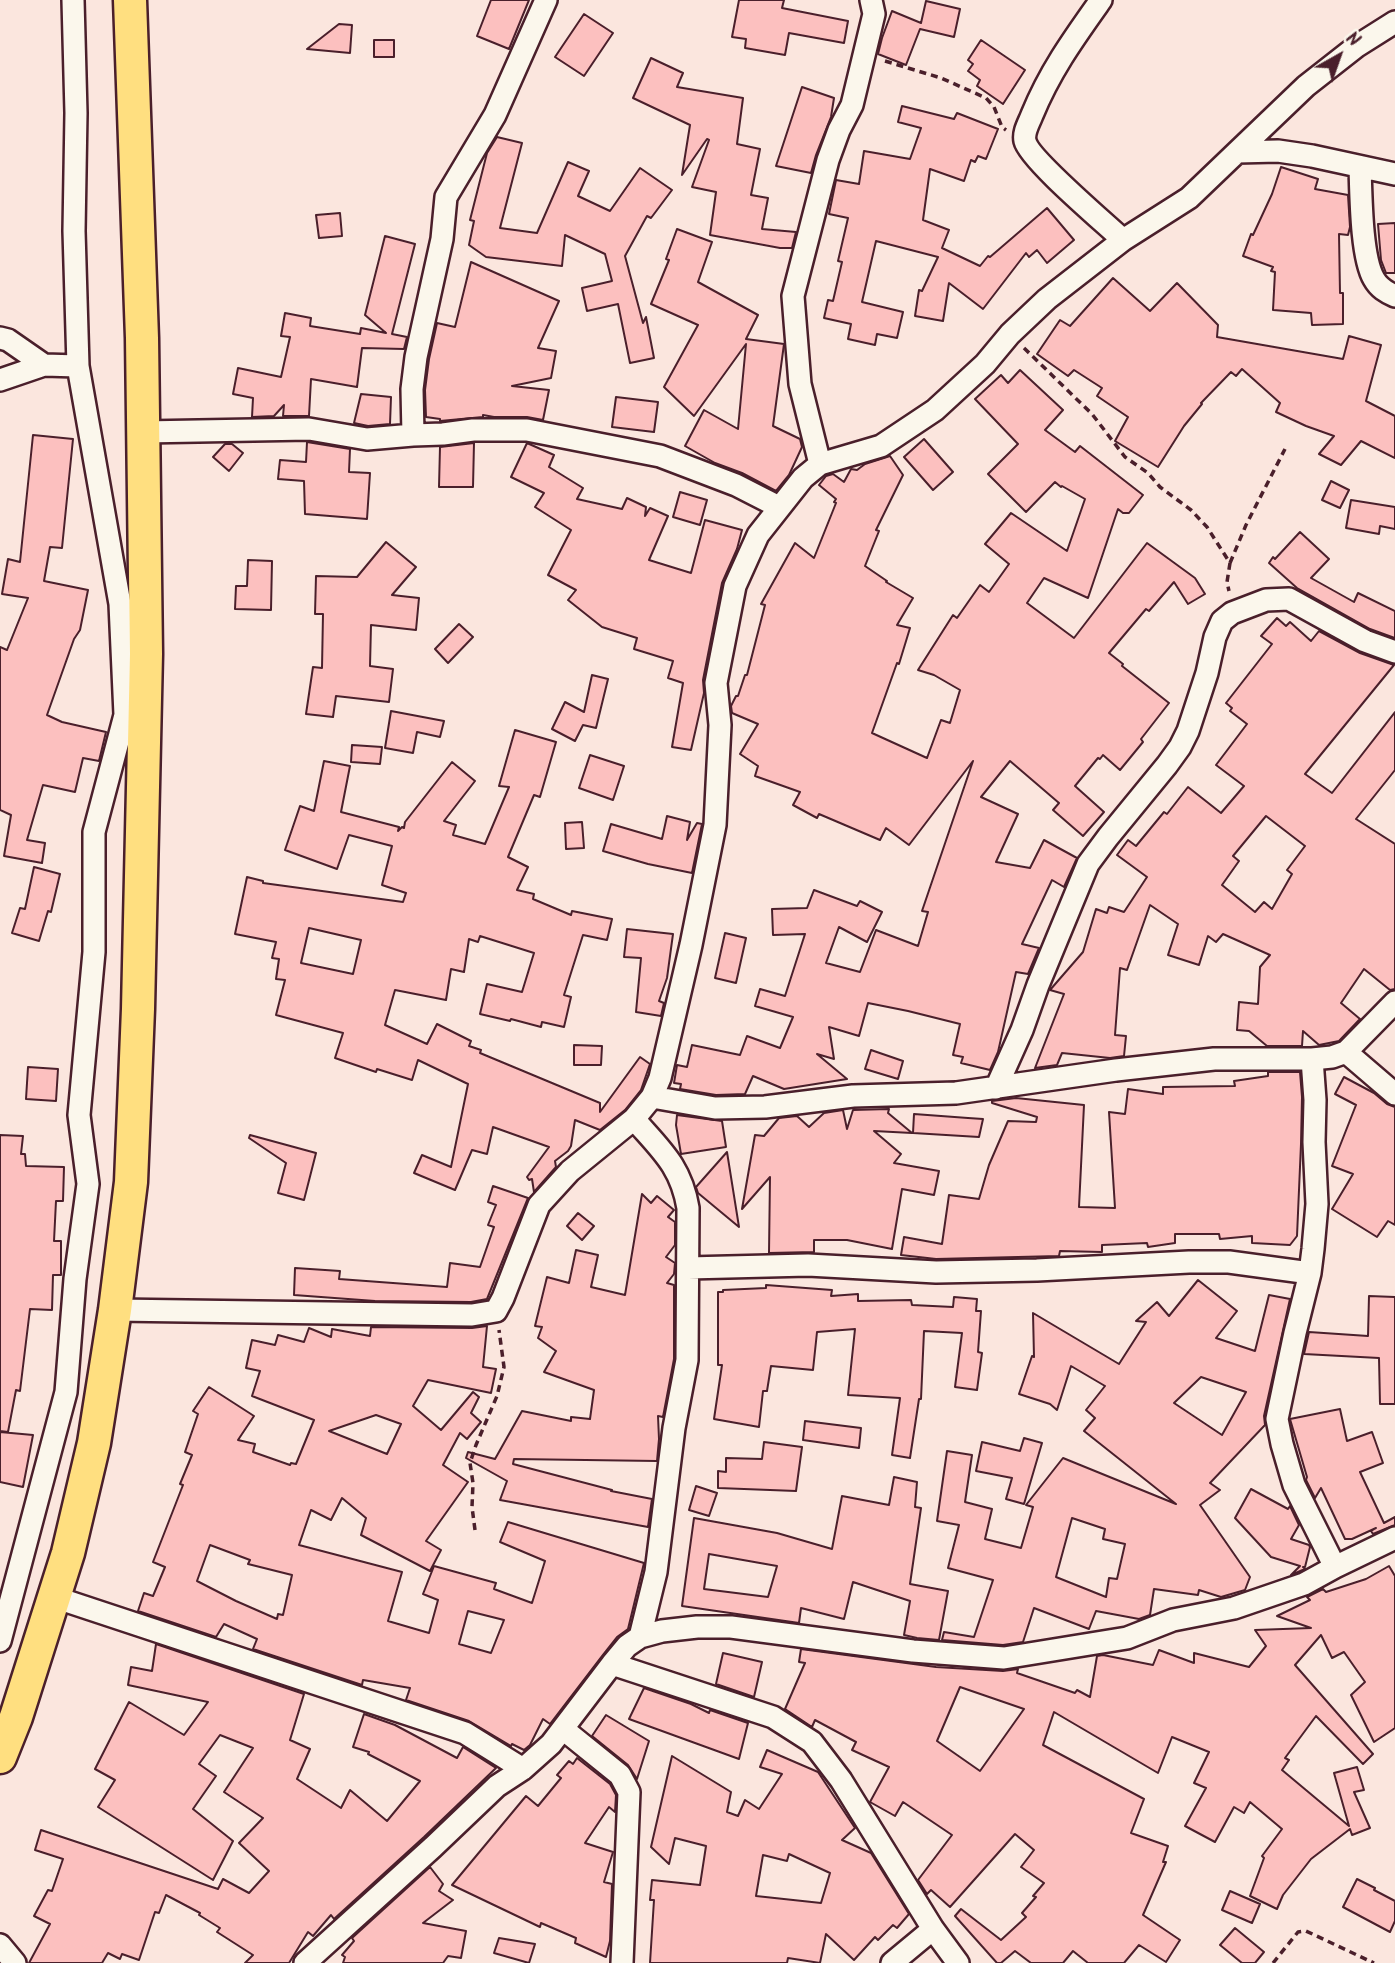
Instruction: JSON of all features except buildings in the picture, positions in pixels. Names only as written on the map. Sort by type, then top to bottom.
[{"type":"highway","points":[[0,1757],[16,1717],[68,1553],[94,1443],[115,1310],[131,1182],[146,654],[142,338],[130,0]]},
{"type":"street","points":[[0,1641],[66,1392],[75,1279],[88,1184],[79,1115],[94,952],[94,832],[125,715],[120,604],[78,366],[74,232],[76,113],[73,0]]},
{"type":"street","points":[[412,435],[412,389],[416,357],[442,239],[446,197],[495,114],[546,0]]},
{"type":"street","points":[[820,464],[800,384],[793,296],[828,160],[852,105],[874,15],[871,0]]},
{"type":"street","points":[[1101,0],[1052,72],[1025,134],[1025,143],[1041,164],[1123,240]]},
{"type":"street","points":[[115,1310],[472,1315],[496,1311],[539,1205],[570,1171],[634,1119],[652,1097],[660,1078],[715,825],[720,725],[716,683],[735,586],[758,535],[803,478],[820,464],[880,446],[935,410],[985,364],[1010,334],[1047,299],[1123,240],[1189,198],[1306,86],[1357,46],[1395,22]]},
{"type":"street","points":[[1237,152],[1279,151],[1395,174]]},
{"type":"street","points":[[1360,167],[1367,255],[1373,278],[1383,291],[1395,296]]},
{"type":"street","points":[[0,338],[8,340],[44,365]]},
{"type":"street","points":[[0,380],[44,365],[78,366]]},
{"type":"street","points":[[143,432],[309,429],[368,439],[484,429],[527,430],[660,456],[736,485],[779,507]]},
{"type":"street","points":[[996,1088],[1088,864],[1180,747],[1188,731],[1222,621],[1232,613],[1266,600],[1289,599],[1365,641],[1395,652]]},
{"type":"street","points":[[652,1097],[715,1108],[765,1107],[853,1096],[956,1093],[1204,1060],[1332,1057],[1346,1052],[1395,1002]]},
{"type":"street","points":[[1346,1052],[1395,1094]]},
{"type":"street","points":[[1312,1059],[1317,1204],[1310,1273],[1277,1419],[1294,1485],[1335,1567]]},
{"type":"street","points":[[634,1119],[676,1169],[685,1188],[688,1208],[687,1360],[674,1428],[656,1572],[640,1637]]},
{"type":"street","points":[[688,1268],[808,1265],[936,1272],[1229,1262],[1310,1273]]},
{"type":"street","points":[[305,1963],[497,1786],[523,1769],[551,1744],[612,1664],[627,1646],[640,1637],[697,1626],[731,1627],[913,1651],[1004,1658],[1127,1637],[1173,1620],[1234,1608],[1304,1584],[1395,1538]]},
{"type":"street","points":[[54,1597],[465,1733],[523,1769]]},
{"type":"street","points":[[612,1664],[773,1717],[812,1742],[841,1780],[933,1929],[958,1963]]},
{"type":"street","points":[[563,1729],[620,1775],[629,1792],[622,1963]]},
{"type":"street","points":[[892,1963],[933,1929]]},
{"type":"street","points":[[0,1945],[15,1963]]},
{"type":"path","points":[[863,54],[941,78],[986,98],[994,107],[1002,127],[1025,143]]},
{"type":"path","points":[[1010,334],[1092,414],[1125,457],[1191,510],[1207,527],[1230,563]]},
{"type":"path","points":[[1232,613],[1227,582],[1230,563],[1285,449]]},
{"type":"path","points":[[475,1530],[470,1463],[497,1396],[504,1367],[496,1311]]},
{"type":"path","points":[[1273,1963],[1298,1932],[1306,1931],[1374,1963]]}]
